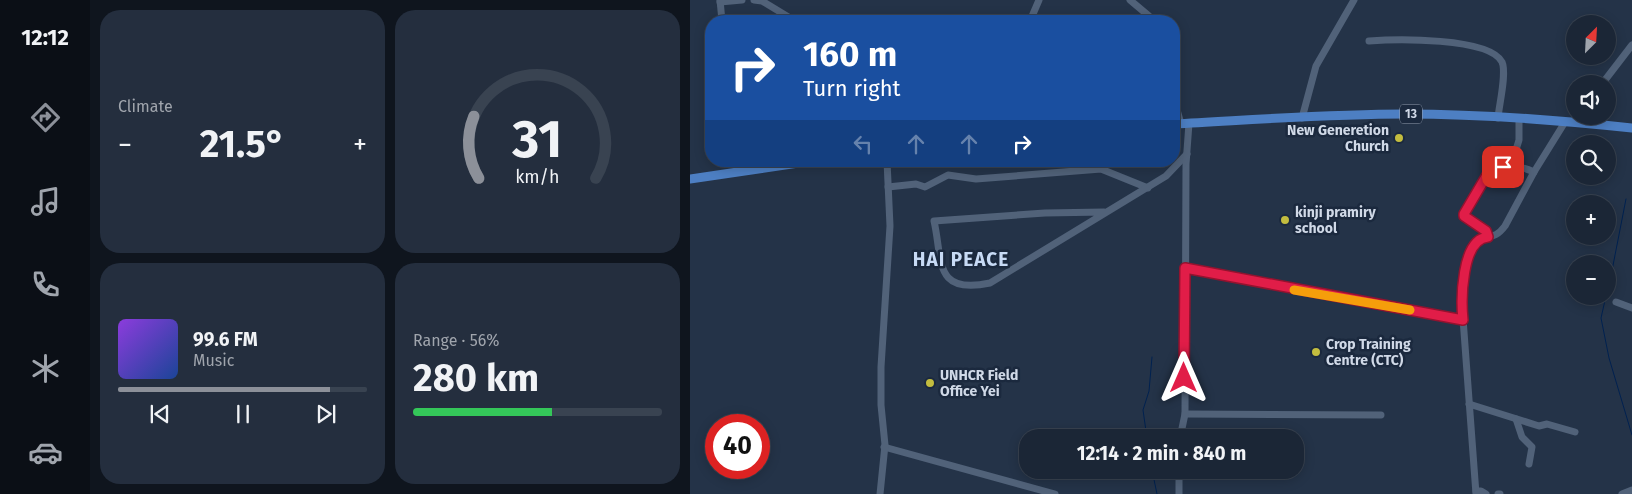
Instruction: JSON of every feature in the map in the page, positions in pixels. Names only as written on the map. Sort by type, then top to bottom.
[{"type":"main road","name":"13","points":[[1181,124],[1259,118],[1407,114],[1565,122]]},
{"type":"main road","name":"13","points":[[1615,125],[1632,128]]},
{"type":"main road","points":[[690,179],[752,167]]},
{"type":"street","points":[[721,15],[720,1],[742,0]]},
{"type":"street","points":[[754,0],[762,1],[785,15]]},
{"type":"street","points":[[1033,15],[1039,0]]},
{"type":"street","points":[[1130,0],[1148,15]]},
{"type":"street","points":[[1302,118],[1316,66],[1354,0]]},
{"type":"street","points":[[1369,41],[1405,40],[1434,42],[1474,47],[1492,53],[1501,60],[1504,68],[1498,118]]},
{"type":"street","points":[[1609,75],[1632,45]]},
{"type":"street","points":[[1511,166],[1519,140],[1519,119]]},
{"type":"street","points":[[1486,494],[1481,491],[1476,493],[1462,305],[1465,265],[1476,245],[1484,238],[1500,232],[1505,226],[1534,172],[1565,122]]},
{"type":"street","points":[[1181,124],[1187,154],[1185,414],[1182,429]]},
{"type":"street","points":[[1180,161],[1187,154]]},
{"type":"street","points":[[1488,237],[1486,231],[1464,216],[1487,175],[1498,168],[1511,166],[1534,172]]},
{"type":"street","points":[[880,494],[884,447],[881,367],[884,294],[889,246],[887,167]]},
{"type":"street","points":[[1104,212],[1045,213],[934,220],[939,260],[943,270],[957,284],[972,287],[990,283],[1104,212],[1148,188],[1166,176],[1175,167]]},
{"type":"street","points":[[888,187],[916,184],[925,187],[948,176],[976,179],[1101,169],[1148,188]]},
{"type":"street","points":[[1185,268],[1463,320]]},
{"type":"street","points":[[1616,302],[1632,308]]},
{"type":"street","points":[[1469,404],[1539,426],[1547,424],[1574,432]]},
{"type":"street","points":[[1185,414],[1381,415]]},
{"type":"street","points":[[1516,418],[1522,437],[1532,448],[1529,464]]},
{"type":"street","points":[[884,447],[1055,494]]},
{"type":"street","points":[[1179,479],[1179,494]]},
{"type":"street","points":[[1622,494],[1632,490]]},
{"type":"waterway","points":[[1615,255],[1626,199]]},
{"type":"waterway","points":[[1604,305],[1601,318],[1609,358],[1632,435]]},
{"type":"waterway","points":[[1146,429],[1143,410],[1149,391],[1152,357]]},
{"type":"waterway","points":[[1154,479],[1157,494]]},
{"type":"slow traffic","points":[[1294,290],[1410,310]]},
{"type":"place","name":"New Generetion Church","points":[[1399,138]]},
{"type":"place","name":"kinji pramiry school","points":[[1285,220]]},
{"type":"place","name":"Crop Training Centre (CTC)","points":[[1316,352]]},
{"type":"place","name":"UNHCR Field Office Yei","points":[[930,383]]},
{"type":"district","name":"HAI PEACE","points":[[961,259]]},
{"type":"route","points":[[1184,378],[1185,268],[1249,282],[1433,313],[1463,320],[1462,305],[1465,265],[1476,245],[1488,237],[1486,231],[1464,216],[1464,214],[1487,175],[1492,170],[1503,167]]}]
